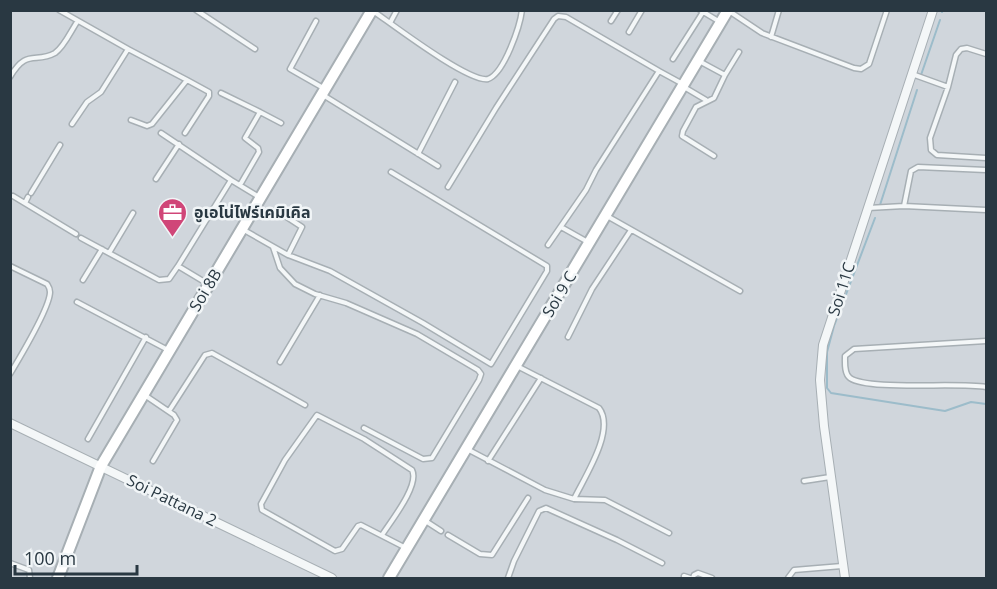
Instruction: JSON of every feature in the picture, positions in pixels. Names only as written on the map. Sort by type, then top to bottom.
[{"type":"street","name":"Soi 8B","points":[[58,579],[101,466],[372,10]]},
{"type":"street","name":"Soi 11C","points":[[845,579],[820,380],[823,345],[933,10]]},
{"type":"street","name":"Soi 9 C","points":[[389,579],[728,11]]},
{"type":"street","name":"Soi Pattana 2","points":[[10,423],[332,579]]},
{"type":"lane","points":[[59,10],[128,50],[209,92],[185,133]]},
{"type":"lane","points":[[196,10],[255,49]]},
{"type":"lane","points":[[372,10],[446,61],[486,79],[494,75],[507,57],[521,20],[522,10]]},
{"type":"lane","points":[[390,23],[397,10]]},
{"type":"lane","points":[[611,21],[618,10]]},
{"type":"lane","points":[[629,32],[642,10]]},
{"type":"lane","points":[[771,37],[779,10]]},
{"type":"lane","points":[[728,11],[754,29],[771,37],[861,69],[869,64],[887,10]]},
{"type":"lane","points":[[673,58],[702,11],[721,22]]},
{"type":"lane","points":[[448,187],[496,108],[558,16],[566,17],[706,101]]},
{"type":"lane","points":[[316,21],[289,69],[438,166]]},
{"type":"lane","points":[[10,77],[16,66],[22,62],[56,52],[78,22]]},
{"type":"lane","points":[[987,54],[967,48],[961,50],[954,63],[930,138],[931,150],[937,155],[987,158]]},
{"type":"lane","points":[[72,124],[87,102],[101,92],[128,50]]},
{"type":"lane","points":[[714,156],[682,136],[683,131],[696,107],[714,98],[739,52]]},
{"type":"lane","points":[[699,60],[725,75]]},
{"type":"lane","points":[[548,245],[586,190],[658,71]]},
{"type":"lane","points":[[911,74],[948,87]]},
{"type":"lane","points":[[131,120],[147,126],[152,124],[187,80]]},
{"type":"lane","points":[[418,154],[455,82]]},
{"type":"lane","points":[[221,93],[281,123]]},
{"type":"lane","points":[[240,185],[259,152],[258,148],[246,138],[260,112]]},
{"type":"lane","points":[[161,133],[261,198]]},
{"type":"lane","points":[[156,179],[179,144]]},
{"type":"lane","points":[[25,203],[60,145]]},
{"type":"lane","points":[[904,206],[911,171],[918,167],[987,170]]},
{"type":"lane","points":[[243,230],[288,255],[330,271],[491,364],[547,271],[547,266],[391,172]]},
{"type":"lane","points":[[81,238],[159,280],[169,279],[231,180]]},
{"type":"lane","points":[[13,196],[76,234]]},
{"type":"lane","points":[[868,208],[904,206],[987,210]]},
{"type":"lane","points":[[276,210],[302,227],[288,255]]},
{"type":"lane","points":[[109,253],[134,213]]},
{"type":"lane","points":[[606,215],[740,291]]},
{"type":"lane","points":[[561,227],[589,243]]},
{"type":"lane","points":[[568,338],[592,289],[631,230]]},
{"type":"lane","points":[[273,246],[280,268],[295,284],[417,334],[478,370],[481,374],[432,458],[423,459],[364,428]]},
{"type":"lane","points":[[83,280],[102,249]]},
{"type":"lane","points":[[10,266],[47,284],[50,290],[50,296],[10,374]]},
{"type":"lane","points":[[178,266],[208,284]]},
{"type":"lane","points":[[280,362],[320,295]]},
{"type":"lane","points":[[77,302],[169,350]]},
{"type":"lane","points":[[88,439],[146,337]]},
{"type":"lane","points":[[987,341],[854,349],[845,356],[847,375],[863,382],[963,384],[987,387]]},
{"type":"lane","points":[[169,411],[208,353],[217,355],[305,405]]},
{"type":"lane","points":[[516,365],[599,408],[604,414],[605,422],[600,445],[574,499]]},
{"type":"lane","points":[[488,461],[541,378]]},
{"type":"lane","points":[[143,394],[169,411],[177,420],[153,461]]},
{"type":"lane","points":[[382,535],[414,481],[412,470],[364,439],[317,415],[285,460],[261,504],[262,510],[335,551],[342,549],[358,526],[364,525],[382,535],[407,548]]},
{"type":"lane","points":[[467,449],[545,490],[574,499],[605,500],[669,533]]},
{"type":"lane","points":[[804,481],[831,477]]},
{"type":"lane","points":[[448,535],[480,554],[492,555],[528,498]]},
{"type":"lane","points":[[508,579],[514,561],[539,511],[546,508],[662,563]]},
{"type":"lane","points":[[423,520],[441,531]]},
{"type":"lane","points":[[10,562],[29,570],[30,579]]},
{"type":"lane","points":[[788,579],[794,570],[843,566]]},
{"type":"lane","points":[[684,576],[692,579],[698,573],[712,579]]},
{"type":"shaded area","points":[[11,11],[986,11],[986,578],[11,578]]},
{"type":"waterway","points":[[921,75],[940,20]]},
{"type":"waterway","points":[[880,205],[917,90]]},
{"type":"waterway","points":[[875,218],[834,326],[827,352],[827,388],[831,393],[945,411],[971,402],[986,404]]},
{"type":"place","name":"อูเอโน่ไฟร์เคมิเคิล","points":[[173,238]]}]
